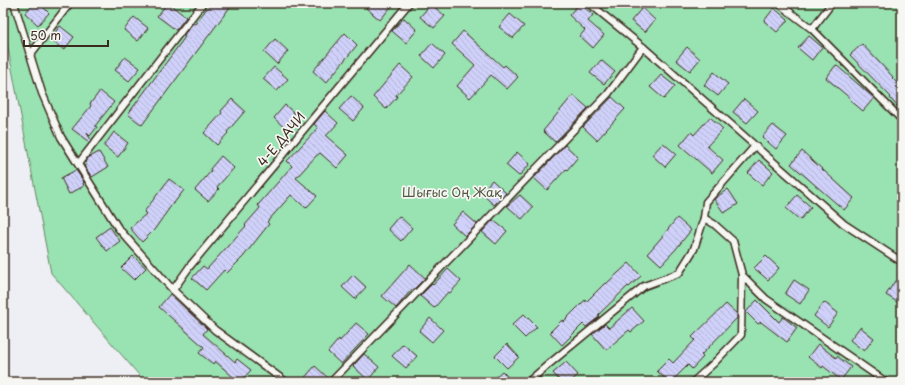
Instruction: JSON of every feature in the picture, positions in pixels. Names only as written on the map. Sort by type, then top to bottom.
[{"type":"lane","points":[[14,3],[42,93],[61,137],[118,228],[172,290],[215,330],[286,382]]},
{"type":"lane","points":[[30,55],[70,3]]},
{"type":"lane","points":[[78,164],[203,3]]},
{"type":"lane","name":"4-Е ДАЧИ","points":[[172,290],[190,266],[409,3]]},
{"type":"lane","points":[[589,3],[643,47],[844,224],[902,262]]},
{"type":"lane","points":[[778,3],[812,29],[902,120]]},
{"type":"lane","points":[[812,29],[832,3]]},
{"type":"lane","points":[[331,382],[608,94],[643,47]]},
{"type":"lane","points":[[528,382],[644,286],[679,273],[694,249],[704,218],[706,202],[755,146]]},
{"type":"lane","points":[[693,382],[741,335],[742,275],[733,242],[714,224],[704,218]]},
{"type":"lane","points":[[742,275],[766,299],[886,382]]},
{"type":"green space","name":"Шығыс Оң Жақ","points":[[3,3],[902,3],[902,382],[145,382],[51,273],[3,22]]},
{"type":"building","points":[[34,3],[39,3],[49,13],[38,25],[25,13]]},
{"type":"building","points":[[168,3],[186,17],[176,30],[157,16]]},
{"type":"building","points":[[211,3],[233,3],[142,125],[128,114],[185,37],[183,36],[193,23],[195,24]]},
{"type":"building","points":[[371,3],[386,3],[391,7],[380,20],[366,8]]},
{"type":"building","points":[[580,3],[593,15],[588,21],[604,35],[593,48],[580,36],[585,30],[569,15]]},
{"type":"building","points":[[431,4],[445,16],[434,28],[420,17]]},
{"type":"building","points":[[642,8],[655,20],[645,32],[631,21]]},
{"type":"building","points":[[774,8],[788,20],[777,32],[764,21]]},
{"type":"building","points":[[510,14],[524,26],[513,38],[499,27]]},
{"type":"building","points":[[134,17],[148,28],[138,41],[124,30]]},
{"type":"building","points":[[404,18],[417,30],[406,43],[392,31]]},
{"type":"building","points":[[60,26],[74,37],[64,50],[50,39]]},
{"type":"building","points":[[463,31],[503,67],[505,65],[518,77],[507,89],[491,75],[470,98],[457,86],[475,65],[452,44]]},
{"type":"building","points":[[345,33],[357,45],[326,83],[313,71]]},
{"type":"building","points":[[809,36],[822,47],[812,60],[798,48]]},
{"type":"building","points":[[275,39],[288,51],[277,64],[264,52]]},
{"type":"building","points":[[432,43],[445,55],[434,68],[421,56]]},
{"type":"building","points":[[862,44],[902,88],[902,101],[897,106],[890,98],[891,97],[850,55]]},
{"type":"building","points":[[687,47],[700,59],[690,71],[676,60]]},
{"type":"building","points":[[125,57],[140,68],[129,81],[115,70]]},
{"type":"building","points":[[601,60],[615,72],[604,84],[590,73]]},
{"type":"building","points":[[400,65],[413,77],[396,95],[397,97],[386,109],[373,97]]},
{"type":"building","points":[[836,65],[874,98],[863,111],[826,78]]},
{"type":"building","points":[[274,67],[288,79],[277,91],[263,79]]},
{"type":"building","points":[[714,72],[728,84],[718,96],[704,85]]},
{"type":"building","points":[[661,75],[675,86],[664,99],[650,87]]},
{"type":"building","points":[[100,91],[114,102],[95,126],[97,127],[90,136],[87,133],[91,140],[89,142],[72,129],[91,106],[90,104]]},
{"type":"building","points":[[573,95],[588,108],[555,142],[543,131]]},
{"type":"building","points":[[351,96],[364,108],[353,121],[339,109]]},
{"type":"building","points":[[612,97],[625,109],[597,140],[583,127]]},
{"type":"building","points":[[232,99],[245,111],[217,145],[204,133]]},
{"type":"building","points":[[744,99],[758,111],[747,123],[733,112]]},
{"type":"building","points":[[285,105],[299,117],[287,130],[274,118]]},
{"type":"building","points":[[325,111],[338,123],[326,136],[348,155],[337,168],[320,153],[316,156],[296,178],[317,196],[306,208],[291,195],[267,222],[269,224],[243,257],[227,273],[224,270],[206,290],[192,278],[203,266],[207,269],[246,226],[245,225],[260,208],[258,205],[292,166],[287,161],[318,128],[314,124]]},
{"type":"building","points":[[710,117],[723,129],[707,146],[723,160],[712,173],[680,145],[691,132],[694,135]]},
{"type":"building","points":[[773,125],[787,136],[776,149],[762,137]]},
{"type":"building","points":[[114,132],[128,143],[118,157],[104,146]]},
{"type":"building","points":[[663,143],[676,154],[665,167],[652,155]]},
{"type":"building","points":[[565,145],[578,157],[547,190],[534,178]]},
{"type":"building","points":[[802,151],[854,198],[844,210],[791,164]]},
{"type":"building","points":[[99,152],[108,167],[92,177],[84,166],[87,164],[85,162],[88,158]]},
{"type":"building","points":[[517,152],[530,164],[519,176],[506,165]]},
{"type":"building","points":[[221,156],[234,168],[217,187],[219,189],[208,201],[195,190]]},
{"type":"building","points":[[759,160],[773,172],[762,185],[748,173]]},
{"type":"building","points":[[76,170],[84,182],[84,186],[69,194],[61,178]]},
{"type":"building","points":[[169,179],[184,190],[154,230],[142,242],[130,228],[146,214],[144,212]]},
{"type":"building","points":[[492,180],[506,193],[494,205],[481,193]]},
{"type":"building","points":[[728,189],[738,204],[724,213],[714,199]]},
{"type":"building","points":[[520,195],[533,207],[522,219],[507,206]]},
{"type":"building","points":[[797,195],[811,207],[800,220],[786,208]]},
{"type":"building","points":[[463,212],[477,224],[465,236],[452,224]]},
{"type":"building","points":[[399,216],[412,228],[401,241],[388,229]]},
{"type":"building","points":[[677,218],[691,230],[661,265],[648,253]]},
{"type":"building","points":[[493,220],[507,231],[496,244],[482,232]]},
{"type":"building","points":[[110,227],[120,241],[107,251],[96,237]]},
{"type":"building","points":[[133,256],[146,268],[134,280],[121,268]]},
{"type":"building","points":[[766,256],[779,268],[768,280],[754,268]]},
{"type":"building","points":[[629,263],[641,276],[629,287],[628,286],[598,315],[599,317],[586,327],[583,324],[562,345],[550,332]]},
{"type":"building","points":[[410,264],[425,278],[413,290],[412,289],[396,308],[382,296]]},
{"type":"building","points":[[448,269],[461,281],[450,293],[448,292],[434,308],[420,296]]},
{"type":"building","points":[[353,275],[366,287],[355,299],[342,287]]},
{"type":"building","points":[[794,280],[809,290],[800,304],[785,294]]},
{"type":"building","points":[[895,281],[902,285],[902,305],[886,295]]},
{"type":"building","points":[[170,294],[207,329],[203,334],[235,362],[237,359],[251,370],[240,382],[215,361],[213,364],[199,353],[204,347],[159,307]]},
{"type":"building","points":[[757,300],[779,322],[783,317],[797,328],[787,342],[761,322],[758,324],[746,312]]},
{"type":"building","points":[[824,302],[838,313],[828,327],[814,316]]},
{"type":"building","points":[[726,304],[737,314],[737,318],[701,355],[703,357],[692,369],[688,365],[671,382],[669,382],[657,371],[669,359],[673,363],[695,340],[692,337]]},
{"type":"building","points":[[632,308],[644,321],[631,332],[629,330],[606,350],[592,334],[605,324],[609,328]]},
{"type":"building","points":[[524,314],[537,327],[525,338],[512,325]]},
{"type":"building","points":[[430,318],[443,330],[432,342],[419,331]]},
{"type":"building","points":[[356,323],[369,334],[341,364],[328,352]]},
{"type":"building","points":[[860,327],[874,338],[864,351],[850,340]]},
{"type":"building","points":[[403,344],[417,356],[406,368],[392,356]]},
{"type":"building","points":[[507,344],[519,357],[507,368],[495,356]]},
{"type":"building","points":[[818,344],[851,367],[841,380],[808,357]]},
{"type":"building","points":[[364,354],[379,367],[368,380],[353,366]]},
{"type":"building","points":[[566,362],[578,375],[570,382],[561,382],[553,373]]},
{"type":"building","points":[[315,366],[328,378],[327,382],[301,382]]},
{"type":"building","points":[[502,371],[513,382],[490,382]]}]
